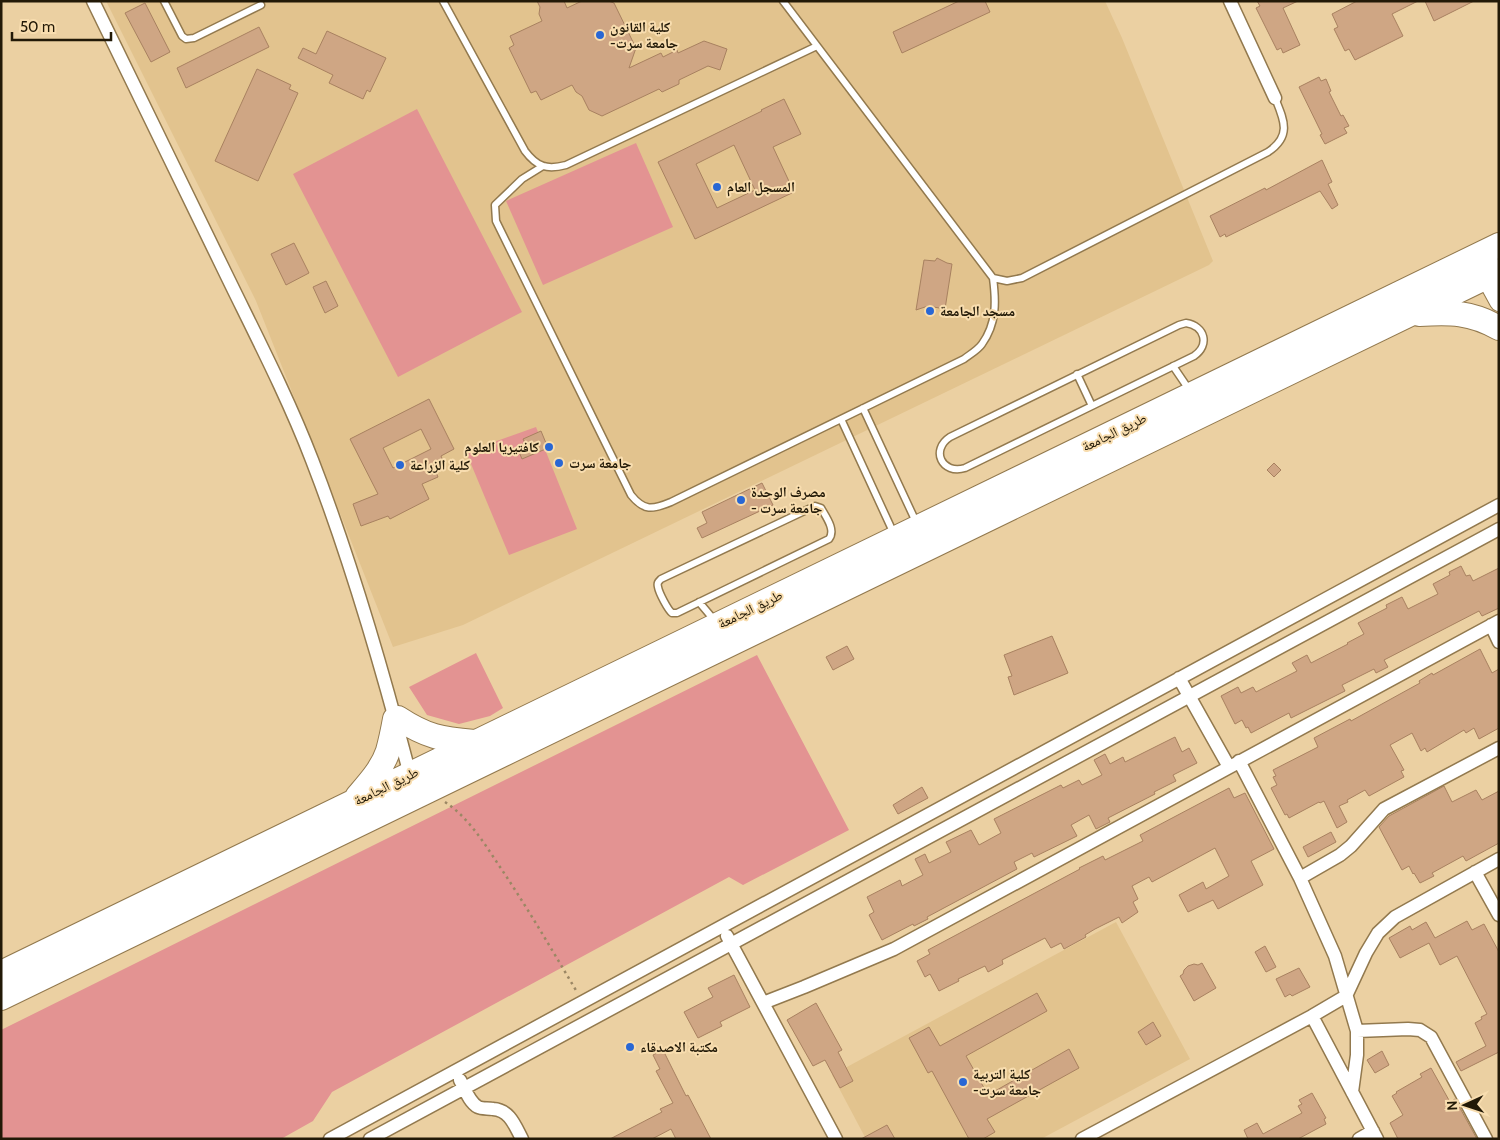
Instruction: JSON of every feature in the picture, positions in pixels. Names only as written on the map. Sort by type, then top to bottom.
[{"type":"highway","name":"طريق الجامعة","points":[[1,998],[1410,314],[1491,261]]},
{"type":"highway","name":"طريق الجامعة","points":[[1,973],[1192,394],[1491,261]]},
{"type":"highway","points":[[1410,314],[1456,313],[1485,320],[1499,328]]},
{"type":"highway","points":[[352,802],[382,765],[388,752],[395,714],[416,730],[432,736],[447,740],[474,742]]},
{"type":"street","points":[[93,1],[248,319],[304,441],[333,519],[422,794]]},
{"type":"street","points":[[1230,1],[1274,98]]},
{"type":"street","points":[[1491,261],[1499,302]]},
{"type":"street","points":[[330,1139],[1499,505]]},
{"type":"street","points":[[370,1139],[1499,529]]},
{"type":"street","points":[[763,1003],[894,948],[1495,623],[1499,642]]},
{"type":"street","points":[[1179,678],[1234,764],[1300,878],[1335,956],[1357,1030],[1357,1055],[1352,1092]]},
{"type":"street","points":[[1300,878],[1340,855],[1351,846],[1384,809],[1499,748]]},
{"type":"street","points":[[1082,1139],[1346,996],[1366,953],[1378,934],[1395,917],[1499,859]]},
{"type":"street","points":[[1475,872],[1499,915]]},
{"type":"street","points":[[722,926],[836,1139]]},
{"type":"street","points":[[1312,1016],[1375,1135],[1360,1139]]},
{"type":"street","points":[[1357,1030],[1420,1030],[1431,1037],[1486,1139]]},
{"type":"street","points":[[455,1071],[470,1100],[476,1106],[504,1112],[510,1117],[522,1139]]},
{"type":"lane","points":[[164,1],[182,36],[186,40],[194,38],[261,5]]},
{"type":"lane","points":[[444,1],[526,151],[533,161],[543,166],[554,168],[566,165],[817,46]]},
{"type":"lane","points":[[543,166],[522,179],[495,205],[496,221],[631,495],[638,504],[649,508],[670,502],[964,359],[982,344],[992,324],[996,301],[993,278],[783,1]]},
{"type":"lane","points":[[993,278],[1007,281],[1022,278],[1275,148],[1284,133],[1284,124],[1274,98]]},
{"type":"lane","points":[[1186,323],[1193,324],[1198,328],[1204,339],[1200,352],[1194,356],[965,468],[952,469],[942,461],[941,447],[944,441],[950,437],[1077,374],[1186,323]]},
{"type":"lane","points":[[1173,366],[1192,394]]},
{"type":"lane","points":[[1077,374],[1092,406]]},
{"type":"lane","points":[[863,408],[918,527]]},
{"type":"lane","points":[[841,419],[896,538]]},
{"type":"lane","points":[[815,506],[821,508],[832,530],[832,535],[829,539],[699,602],[677,613],[670,613],[658,588],[658,583],[661,579],[815,506]]},
{"type":"lane","points":[[699,602],[718,624]]},
{"type":"path","points":[[422,794],[456,809],[479,835],[583,1002]]},
{"type":"shaded area","name":"جامعة سرت","points":[[106,1],[1105,1],[1122,38],[1213,261],[1209,265],[463,625],[393,647],[256,301]]},
{"type":"shaded area","points":[[417,109],[522,312],[398,377],[293,174]]},
{"type":"shaded area","points":[[636,143],[673,227],[543,285],[506,201]]},
{"type":"shaded area","points":[[536,427],[577,529],[509,555],[466,452]]},
{"type":"shaded area","points":[[476,653],[503,708],[490,716],[459,724],[427,715],[409,687]]},
{"type":"shaded area","points":[[757,655],[849,830],[743,885],[729,877],[332,1092],[313,1121],[281,1139],[1,1139],[1,1030]]},
{"type":"shaded area","points":[[1116,922],[1190,1059],[1041,1139],[866,1139],[832,1075]]},
{"type":"building","points":[[537,1],[564,1],[567,8],[582,1],[608,1],[614,3],[634,44],[637,45],[629,68],[661,53],[663,57],[677,50],[678,53],[704,41],[727,49],[720,70],[708,66],[679,80],[679,84],[662,92],[659,89],[602,116],[589,110],[582,96],[576,92],[572,85],[541,100],[536,91],[531,93],[509,48],[514,45],[510,36],[542,21]]},
{"type":"building","points":[[959,1],[985,1],[990,12],[902,53],[893,32]]},
{"type":"building","points":[[1257,1],[1298,1],[1283,8],[1300,45],[1283,53],[1281,48],[1277,50],[1256,8],[1260,6]]},
{"type":"building","points":[[1357,1],[1418,1],[1392,14],[1403,36],[1355,60],[1349,49],[1345,51],[1334,29],[1338,27],[1332,14]]},
{"type":"building","points":[[1425,1],[1474,1],[1434,21]]},
{"type":"building","points":[[145,3],[170,52],[151,62],[125,13]]},
{"type":"building","points":[[259,27],[269,47],[186,88],[177,68]]},
{"type":"building","points":[[327,31],[386,58],[370,92],[367,90],[363,99],[329,83],[333,75],[298,58],[303,48],[316,54]]},
{"type":"building","points":[[257,69],[291,85],[289,89],[298,93],[258,181],[215,161]]},
{"type":"building","points":[[1319,77],[1321,81],[1326,79],[1331,91],[1329,92],[1341,116],[1343,115],[1349,126],[1344,128],[1347,133],[1325,144],[1299,87]]},
{"type":"building","points":[[784,99],[801,134],[773,147],[794,192],[695,239],[658,162]],"holes":[[[734,145],[755,190],[717,208],[696,164]]]},
{"type":"building","points":[[1322,160],[1332,182],[1328,184],[1338,205],[1332,209],[1320,191],[1226,237],[1225,234],[1220,237],[1210,216],[1265,188],[1266,190]]},
{"type":"building","points":[[294,243],[309,273],[286,285],[271,254]]},
{"type":"building","points":[[937,258],[952,264],[945,309],[928,306],[916,310],[924,260],[935,261]]},
{"type":"building","points":[[326,281],[338,306],[325,313],[313,287]]},
{"type":"building","points":[[429,399],[454,449],[441,456],[445,465],[435,470],[438,477],[422,484],[429,499],[390,519],[388,516],[361,526],[353,504],[378,494],[350,439]],"holes":[[[421,429],[431,449],[393,468],[383,448]]]},
{"type":"building","points":[[541,431],[548,448],[522,459],[517,447],[525,443],[523,439]]},
{"type":"building","points":[[1274,463],[1281,470],[1274,477],[1267,470]]},
{"type":"building","points":[[762,483],[773,505],[702,538],[697,528],[707,523],[702,512]]},
{"type":"building","points":[[1461,566],[1466,576],[1470,575],[1473,581],[1499,568],[1499,608],[1482,616],[1479,611],[1384,660],[1388,667],[1376,673],[1374,669],[1342,685],[1345,691],[1291,718],[1289,713],[1251,733],[1242,720],[1235,724],[1221,696],[1238,687],[1241,693],[1253,687],[1256,692],[1297,671],[1292,663],[1307,655],[1311,663],[1348,644],[1364,634],[1358,623],[1387,608],[1386,605],[1402,597],[1408,609],[1438,594],[1433,584],[1450,575],[1449,572]]},
{"type":"building","points":[[1052,636],[1068,673],[1014,695],[1008,677],[1012,676],[1004,655]]},
{"type":"building","points":[[847,646],[854,659],[833,670],[826,657]]},
{"type":"building","points":[[1480,649],[1492,673],[1499,669],[1499,728],[1479,739],[1474,728],[1466,733],[1464,730],[1427,752],[1425,748],[1421,751],[1412,733],[1390,745],[1404,770],[1401,771],[1404,777],[1369,796],[1365,790],[1339,806],[1347,822],[1337,828],[1324,801],[1289,818],[1287,814],[1285,815],[1271,788],[1277,785],[1273,777],[1276,776],[1273,770],[1318,747],[1314,738],[1350,719],[1351,721],[1420,683],[1419,681],[1432,673],[1433,675]]},
{"type":"building","points":[[1175,737],[1182,752],[1189,748],[1197,763],[1173,775],[1176,781],[1108,818],[1110,822],[1096,829],[1089,815],[1071,825],[1077,836],[1034,857],[1032,853],[1014,862],[1017,869],[927,917],[928,919],[914,926],[913,924],[882,940],[869,915],[874,912],[867,897],[900,880],[902,886],[923,875],[915,859],[925,854],[929,863],[951,852],[946,842],[971,830],[979,845],[1001,833],[994,819],[1061,785],[1063,788],[1079,780],[1082,785],[1102,775],[1094,760],[1105,754],[1110,764],[1123,757],[1125,762]]},
{"type":"building","points":[[1444,786],[1452,802],[1476,790],[1482,800],[1499,791],[1499,843],[1466,861],[1463,856],[1432,873],[1434,876],[1420,883],[1409,866],[1402,870],[1379,827],[1389,816]]},
{"type":"building","points":[[922,787],[928,798],[898,814],[893,805]]},
{"type":"building","points":[[1229,788],[1234,798],[1245,793],[1274,849],[1251,861],[1263,885],[1218,909],[1213,900],[1188,912],[1179,895],[1203,882],[1206,889],[1229,876],[1215,848],[1152,882],[1149,877],[1132,886],[1138,899],[1133,902],[1138,912],[1122,923],[1119,917],[1095,929],[1085,935],[1086,937],[1064,949],[1061,943],[1051,948],[1045,938],[1002,960],[1003,964],[988,972],[985,966],[939,991],[930,974],[925,977],[917,961],[930,954],[928,950],[1079,868],[1103,856],[1105,860],[1143,841],[1140,835]]},
{"type":"building","points":[[1331,832],[1336,842],[1308,857],[1303,847]]},
{"type":"building","points":[[1467,921],[1472,930],[1484,924],[1499,952],[1499,1052],[1461,1071],[1456,1062],[1486,1046],[1475,1023],[1487,1014],[1457,956],[1440,965],[1429,943],[1400,958],[1389,938],[1410,926],[1412,930],[1426,922],[1435,938]]},
{"type":"building","points":[[1265,946],[1276,967],[1266,972],[1255,952]]},
{"type":"building","points":[[1202,963],[1216,988],[1194,1001],[1180,976],[1188,966]]},
{"type":"building","points":[[1299,968],[1310,987],[1292,996],[1290,994],[1285,997],[1276,979]]},
{"type":"building","points":[[734,975],[750,1007],[720,1022],[722,1026],[698,1038],[684,1012],[713,997],[708,988]]},
{"type":"building","points":[[1037,993],[1047,1011],[966,1056],[988,1095],[1069,1049],[1079,1068],[987,1119],[995,1132],[983,1139],[969,1139],[932,1071],[928,1073],[909,1038],[929,1027],[940,1046]]},
{"type":"building","points":[[816,1003],[842,1050],[838,1052],[853,1081],[840,1088],[825,1060],[813,1066],[787,1020]]},
{"type":"building","points":[[1153,1022],[1161,1036],[1146,1045],[1138,1032]]},
{"type":"building","points":[[663,1050],[686,1096],[688,1095],[711,1139],[676,1139],[671,1129],[652,1139],[610,1139],[662,1112],[660,1109],[673,1103],[656,1071],[660,1069],[653,1055]]},
{"type":"building","points":[[1382,1051],[1389,1065],[1375,1073],[1367,1060]]},
{"type":"building","points":[[1431,1068],[1450,1102],[1455,1099],[1477,1139],[1398,1139],[1390,1123],[1403,1115],[1392,1096],[1422,1077],[1420,1074]]},
{"type":"building","points":[[1312,1093],[1326,1118],[1324,1119],[1326,1124],[1298,1139],[1248,1139],[1244,1130],[1257,1123],[1263,1134],[1302,1113],[1298,1106],[1302,1104],[1299,1100]]},
{"type":"building","points":[[887,1125],[895,1139],[861,1139]]},
{"type":"place","name":"كلية القانون -جامعة سرت","points":[[600,35]]},
{"type":"place","name":"المسجل العام","points":[[717,187]]},
{"type":"place","name":"مسجد الجامعة","points":[[930,311]]},
{"type":"place","name":"كافتيريا العلوم","points":[[549,447]]},
{"type":"place","name":"جامعة سرت","points":[[559,463]]},
{"type":"place","name":"كلية الزراعة","points":[[400,465]]},
{"type":"place","name":"مصرف الوحدة - جامعة سرت","points":[[741,500]]},
{"type":"place","name":"مكتبة الاصدقاء","points":[[630,1047]]},
{"type":"place","name":"كلية التربية -جامعة سرت","points":[[963,1082]]}]
